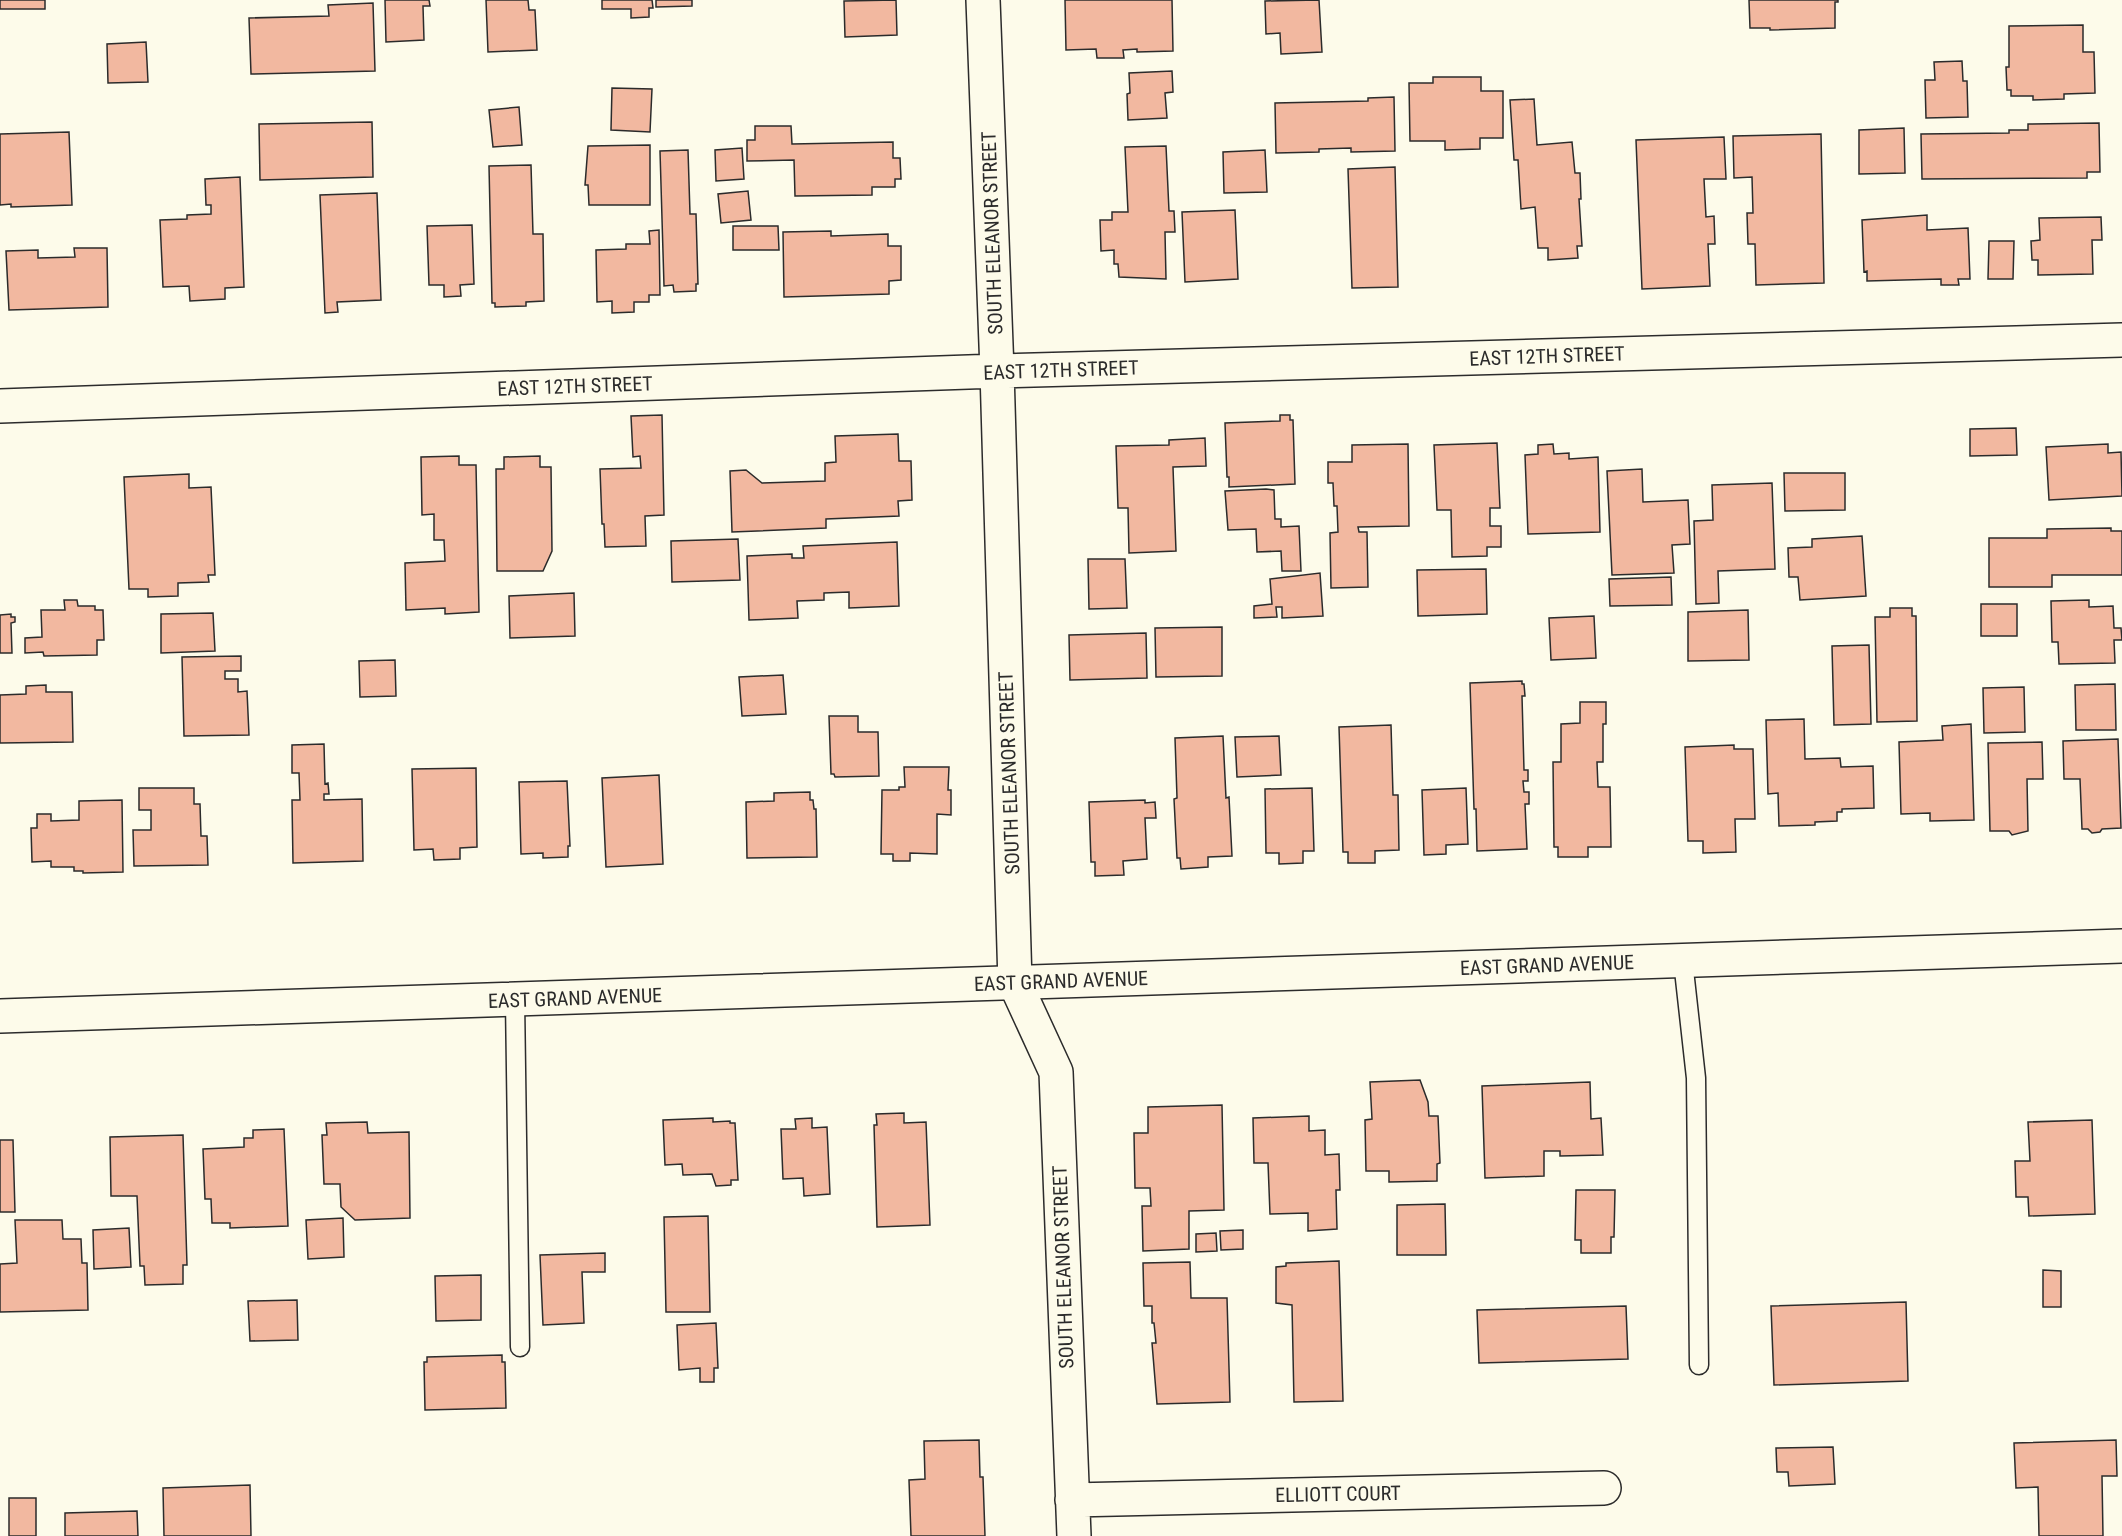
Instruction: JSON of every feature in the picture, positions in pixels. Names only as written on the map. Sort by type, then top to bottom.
[{"type":"street","name":"SOUTH ELEANOR STREET","points":[[983,0],[997,371],[1015,983],[1056,1072],[1074,1536]]},
{"type":"street","name":"EAST 12TH STREET","points":[[0,406],[997,371],[2122,340]]},
{"type":"street","name":"EAST GRAND AVENUE","points":[[0,1016],[2122,946]]},
{"type":"street","name":"ELLIOTT COURT","points":[[1072,1500],[1604,1488]]},
{"type":"lane","points":[[1683,961],[1696,1077],[1699,1365]]},
{"type":"lane","points":[[515,1000],[520,1347]]},
{"type":"building","points":[[0,0],[45,0],[45,9],[0,9]]},
{"type":"building","points":[[385,0],[429,0],[430,6],[423,6],[424,40],[386,42]]},
{"type":"building","points":[[486,0],[528,0],[529,10],[535,10],[537,50],[488,52]]},
{"type":"building","points":[[602,0],[652,0],[653,8],[649,8],[649,17],[631,18],[631,9],[602,9]]},
{"type":"building","points":[[656,0],[692,0],[692,6],[656,7]]},
{"type":"building","points":[[896,0],[897,35],[845,37],[844,1]]},
{"type":"building","points":[[1065,0],[1172,0],[1173,51],[1123,50],[1124,58],[1097,58],[1096,49],[1066,50]]},
{"type":"building","points":[[1319,0],[1322,52],[1281,54],[1280,33],[1266,34],[1265,1]]},
{"type":"building","points":[[1749,0],[1838,0],[1835,2],[1835,28],[1770,30],[1770,28],[1750,28]]},
{"type":"building","points":[[373,3],[375,71],[251,74],[249,18],[329,16],[328,5]]},
{"type":"building","points":[[2083,25],[2083,52],[2094,52],[2095,93],[2064,94],[2064,99],[2033,100],[2033,96],[2011,96],[2011,90],[2007,90],[2006,67],[2009,67],[2009,26]]},
{"type":"building","points":[[146,42],[148,82],[108,83],[107,44]]},
{"type":"building","points":[[1962,61],[1963,81],[1967,81],[1968,117],[1926,118],[1925,80],[1935,80],[1934,62]]},
{"type":"building","points":[[1172,71],[1173,92],[1165,93],[1167,118],[1128,120],[1129,73]]},
{"type":"building","points":[[1433,77],[1481,77],[1481,91],[1503,91],[1503,138],[1480,138],[1480,149],[1445,150],[1445,141],[1410,141],[1409,83],[1433,83]]},
{"type":"building","points":[[612,88],[652,89],[650,132],[611,130]]},
{"type":"building","points":[[1394,97],[1395,151],[1351,152],[1351,148],[1319,149],[1319,152],[1276,153],[1275,103],[1368,101],[1368,98]]},
{"type":"building","points":[[1534,99],[1537,145],[1572,142],[1575,173],[1580,173],[1582,246],[1577,246],[1578,258],[1548,260],[1548,248],[1538,248],[1535,207],[1521,209],[1518,160],[1514,160],[1510,100]]},
{"type":"building","points":[[519,107],[522,145],[493,147],[489,110]]},
{"type":"building","points":[[372,122],[373,177],[260,180],[259,124]]},
{"type":"building","points":[[2099,123],[2100,172],[2087,172],[2087,178],[1922,179],[1921,134],[2009,133],[2009,130],[2028,130],[2028,124]]},
{"type":"building","points":[[755,126],[791,126],[792,144],[893,142],[893,158],[900,158],[901,179],[895,179],[895,187],[872,187],[872,195],[795,196],[794,160],[747,161],[747,140],[755,140]]},
{"type":"building","points":[[1904,128],[1905,173],[1859,174],[1859,130]]},
{"type":"building","points":[[69,132],[72,205],[11,207],[11,204],[0,205],[0,134]]},
{"type":"building","points":[[1821,134],[1824,283],[1756,285],[1755,244],[1748,244],[1747,213],[1753,213],[1752,177],[1734,178],[1733,136]]},
{"type":"building","points":[[1724,137],[1726,179],[1704,179],[1706,217],[1714,216],[1715,244],[1708,244],[1710,286],[1642,289],[1636,140]]},
{"type":"building","points":[[650,145],[650,205],[589,205],[588,185],[585,185],[588,146]]},
{"type":"building","points":[[1166,146],[1169,211],[1174,211],[1175,232],[1165,232],[1166,279],[1119,277],[1118,264],[1114,264],[1114,250],[1101,251],[1100,220],[1112,220],[1112,212],[1128,212],[1125,147]]},
{"type":"building","points":[[742,148],[744,179],[716,181],[715,150]]},
{"type":"building","points":[[688,150],[690,214],[696,214],[698,284],[696,284],[696,291],[674,292],[673,285],[664,286],[660,151]]},
{"type":"building","points":[[1265,150],[1267,192],[1224,193],[1223,152]]},
{"type":"building","points":[[531,165],[533,234],[543,234],[544,301],[526,302],[526,306],[495,307],[495,303],[492,303],[489,166]]},
{"type":"building","points":[[1395,167],[1398,287],[1352,288],[1348,169]]},
{"type":"building","points":[[240,177],[244,287],[225,288],[225,299],[190,301],[189,286],[163,287],[160,220],[187,219],[187,215],[211,214],[211,205],[206,205],[205,179]]},
{"type":"building","points":[[748,191],[751,220],[721,223],[718,194]]},
{"type":"building","points":[[377,193],[381,300],[337,302],[338,312],[325,313],[320,195]]},
{"type":"building","points":[[1235,210],[1238,279],[1185,282],[1182,212]]},
{"type":"building","points":[[1927,215],[1927,230],[1968,228],[1970,279],[1958,279],[1959,285],[1941,285],[1941,279],[1867,281],[1867,271],[1864,272],[1862,220]]},
{"type":"building","points":[[2101,217],[2102,240],[2092,240],[2093,274],[2038,275],[2038,260],[2032,260],[2031,241],[2040,240],[2039,218]]},
{"type":"building","points":[[472,225],[474,284],[460,285],[461,296],[444,297],[444,285],[429,285],[427,226]]},
{"type":"building","points":[[733,226],[778,226],[779,250],[733,250]]},
{"type":"building","points":[[659,230],[660,295],[649,295],[649,302],[634,302],[634,312],[612,313],[612,301],[597,302],[596,250],[626,249],[626,244],[650,244],[649,231]]},
{"type":"building","points":[[831,231],[831,236],[888,234],[888,246],[901,246],[901,280],[889,281],[889,294],[784,297],[783,232]]},
{"type":"building","points":[[1989,241],[2014,241],[2013,279],[1988,279]]},
{"type":"building","points":[[74,248],[107,248],[108,307],[9,310],[6,251],[38,250],[38,258],[75,257]]},
{"type":"building","points":[[662,415],[664,515],[645,516],[646,546],[605,547],[600,469],[641,468],[640,456],[633,457],[631,416]]},
{"type":"building","points":[[1280,415],[1290,415],[1290,420],[1293,420],[1295,484],[1229,487],[1225,423],[1280,421]]},
{"type":"building","points":[[2016,428],[2017,455],[1970,456],[1970,429]]},
{"type":"building","points":[[898,434],[899,461],[911,461],[912,500],[898,501],[899,516],[826,519],[826,528],[732,532],[730,471],[746,470],[762,483],[825,481],[825,463],[836,462],[835,436]]},
{"type":"building","points":[[1205,438],[1206,466],[1173,467],[1176,551],[1129,553],[1128,508],[1118,508],[1116,446],[1169,445],[1169,440]]},
{"type":"building","points":[[1497,443],[1500,508],[1490,508],[1490,526],[1501,526],[1501,547],[1487,547],[1487,556],[1452,557],[1451,510],[1437,510],[1434,445]]},
{"type":"building","points":[[1408,444],[1409,526],[1358,527],[1359,532],[1367,532],[1368,587],[1331,588],[1330,533],[1338,532],[1333,483],[1328,483],[1328,462],[1352,462],[1352,445]]},
{"type":"building","points":[[1553,444],[1554,454],[1569,453],[1569,459],[1598,457],[1600,532],[1528,534],[1525,455],[1538,454],[1538,445]]},
{"type":"building","points":[[2108,444],[2108,453],[2121,452],[2122,496],[2049,500],[2046,447]]},
{"type":"building","points":[[459,456],[459,465],[476,465],[479,612],[445,614],[445,608],[406,610],[405,563],[445,561],[444,540],[434,540],[434,514],[422,515],[421,457]]},
{"type":"building","points":[[540,456],[540,467],[551,467],[552,551],[543,571],[497,571],[496,469],[504,469],[504,457]]},
{"type":"building","points":[[1642,469],[1643,502],[1688,500],[1690,544],[1672,545],[1674,573],[1612,575],[1607,471]]},
{"type":"building","points":[[1784,473],[1845,473],[1845,510],[1785,511]]},
{"type":"building","points":[[189,474],[189,488],[211,487],[215,575],[208,575],[209,582],[178,583],[178,596],[148,597],[148,589],[129,589],[124,477]]},
{"type":"building","points":[[1772,483],[1775,569],[1718,571],[1719,603],[1696,604],[1694,521],[1713,520],[1712,485]]},
{"type":"building","points":[[1274,490],[1275,519],[1281,519],[1281,527],[1299,526],[1301,571],[1282,571],[1281,551],[1257,552],[1256,529],[1228,530],[1225,491]]},
{"type":"building","points":[[2111,528],[2111,531],[2122,531],[2122,575],[2052,575],[2052,587],[1989,587],[1989,538],[2047,538],[2047,529]]},
{"type":"building","points":[[1862,536],[1866,596],[1800,600],[1798,577],[1789,577],[1788,548],[1812,547],[1812,539]]},
{"type":"building","points":[[738,539],[740,580],[672,582],[671,541]]},
{"type":"building","points":[[897,542],[899,606],[849,608],[849,592],[824,593],[824,600],[797,601],[798,618],[749,620],[747,556],[792,554],[792,558],[804,558],[803,546]]},
{"type":"building","points":[[1088,559],[1125,559],[1127,608],[1089,609]]},
{"type":"building","points":[[1486,569],[1487,614],[1418,616],[1417,570]]},
{"type":"building","points":[[1320,573],[1323,616],[1282,618],[1282,607],[1276,607],[1277,617],[1254,618],[1254,606],[1272,604],[1270,579]]},
{"type":"building","points":[[1671,577],[1672,605],[1610,606],[1609,579]]},
{"type":"building","points":[[574,593],[575,636],[510,638],[509,596]]},
{"type":"building","points":[[64,600],[77,600],[78,606],[95,606],[95,610],[103,610],[104,640],[97,640],[97,655],[44,656],[43,652],[25,653],[25,638],[42,637],[41,610],[65,610]]},
{"type":"building","points":[[2089,600],[2089,607],[2113,606],[2114,628],[2121,628],[2122,640],[2114,640],[2115,663],[2059,664],[2058,642],[2052,642],[2051,601]]},
{"type":"building","points":[[1981,604],[2017,604],[2017,636],[1981,636]]},
{"type":"building","points":[[1890,608],[1912,608],[1912,616],[1916,616],[1917,721],[1877,722],[1875,617],[1890,617]]},
{"type":"building","points":[[1748,610],[1749,660],[1688,661],[1688,612]]},
{"type":"building","points":[[213,613],[215,651],[161,653],[161,614]]},
{"type":"building","points":[[11,614],[11,617],[15,617],[15,622],[11,623],[12,653],[0,653],[0,615]]},
{"type":"building","points":[[1594,616],[1596,658],[1551,660],[1549,618]]},
{"type":"building","points":[[1222,627],[1222,676],[1156,677],[1155,628]]},
{"type":"building","points":[[1146,633],[1147,678],[1070,680],[1069,635]]},
{"type":"building","points":[[1869,645],[1871,724],[1834,725],[1832,646]]},
{"type":"building","points":[[241,656],[241,671],[225,671],[225,679],[238,679],[238,692],[247,691],[249,735],[184,736],[182,657]]},
{"type":"building","points":[[395,660],[396,696],[360,697],[359,661]]},
{"type":"building","points":[[783,675],[786,714],[742,716],[739,677]]},
{"type":"building","points":[[1522,681],[1525,696],[1522,696],[1524,770],[1528,770],[1528,781],[1523,781],[1524,792],[1529,792],[1529,804],[1525,804],[1527,849],[1477,851],[1470,683]]},
{"type":"building","points":[[2115,684],[2116,730],[2076,730],[2075,685]]},
{"type":"building","points":[[46,685],[46,692],[72,692],[73,742],[0,743],[0,695],[26,694],[26,686]]},
{"type":"building","points":[[2024,687],[2025,732],[1984,733],[1983,688]]},
{"type":"building","points":[[1580,702],[1606,702],[1606,724],[1603,724],[1603,762],[1597,762],[1598,787],[1610,787],[1611,847],[1588,847],[1588,857],[1558,857],[1558,847],[1554,847],[1553,762],[1561,762],[1561,724],[1580,723]]},
{"type":"building","points":[[829,716],[858,716],[858,732],[878,732],[879,776],[835,777],[831,774]]},
{"type":"building","points":[[1804,719],[1805,759],[1840,758],[1841,767],[1873,766],[1874,808],[1842,809],[1842,812],[1837,812],[1837,821],[1815,822],[1815,825],[1779,826],[1778,793],[1768,794],[1766,720]]},
{"type":"building","points":[[1971,724],[1974,820],[1930,821],[1930,813],[1901,814],[1899,742],[1943,740],[1942,726]]},
{"type":"building","points":[[1391,725],[1393,795],[1398,795],[1399,850],[1375,851],[1375,863],[1348,863],[1348,852],[1343,852],[1339,727]]},
{"type":"building","points":[[1223,736],[1232,856],[1208,857],[1208,867],[1181,869],[1180,858],[1177,858],[1174,799],[1177,798],[1175,738]]},
{"type":"building","points":[[1279,736],[1281,775],[1237,777],[1235,737]]},
{"type":"building","points":[[2118,739],[2121,828],[2102,829],[2100,832],[2092,833],[2088,829],[2082,829],[2080,779],[2064,779],[2063,741]]},
{"type":"building","points":[[2042,742],[2043,779],[2027,779],[2028,831],[2012,835],[2009,831],[1990,831],[1988,743]]},
{"type":"building","points":[[324,744],[325,784],[328,783],[329,794],[324,794],[324,800],[362,799],[363,861],[293,863],[292,800],[300,800],[299,773],[292,773],[292,745]]},
{"type":"building","points":[[1734,745],[1734,749],[1753,749],[1755,819],[1735,819],[1736,852],[1703,853],[1703,841],[1688,841],[1685,747]]},
{"type":"building","points":[[904,767],[949,767],[948,790],[951,790],[951,815],[937,814],[937,854],[910,853],[910,861],[893,861],[893,854],[881,854],[882,790],[899,790],[899,787],[905,787]]},
{"type":"building","points":[[476,768],[477,847],[460,848],[460,859],[434,860],[433,849],[414,850],[412,769]]},
{"type":"building","points":[[659,775],[663,864],[606,867],[602,778]]},
{"type":"building","points":[[567,781],[570,846],[568,846],[568,857],[543,858],[543,853],[521,854],[519,782]]},
{"type":"building","points":[[139,788],[194,788],[194,804],[200,804],[201,836],[207,836],[208,865],[134,866],[133,830],[151,830],[151,810],[139,810]]},
{"type":"building","points":[[1312,788],[1314,851],[1303,851],[1303,863],[1279,864],[1279,853],[1266,853],[1265,789]]},
{"type":"building","points":[[1466,788],[1468,844],[1446,845],[1446,854],[1424,855],[1422,790]]},
{"type":"building","points":[[810,792],[810,800],[813,800],[814,809],[816,809],[817,857],[747,858],[746,802],[774,801],[774,793]]},
{"type":"building","points":[[122,800],[123,872],[83,873],[83,871],[74,871],[74,867],[51,867],[51,861],[32,862],[31,828],[37,828],[37,814],[51,814],[51,821],[79,820],[79,801]]},
{"type":"building","points":[[1145,800],[1145,803],[1155,802],[1156,818],[1145,818],[1147,859],[1123,861],[1124,875],[1095,876],[1095,862],[1091,862],[1089,802]]},
{"type":"building","points":[[1420,1080],[1428,1102],[1429,1116],[1438,1116],[1440,1163],[1437,1164],[1437,1181],[1389,1182],[1389,1171],[1366,1171],[1365,1120],[1372,1119],[1370,1082]]},
{"type":"building","points":[[1590,1082],[1591,1119],[1601,1118],[1603,1155],[1560,1156],[1560,1151],[1544,1151],[1544,1176],[1485,1178],[1482,1086]]},
{"type":"building","points":[[1222,1105],[1224,1210],[1189,1211],[1189,1249],[1143,1251],[1142,1206],[1151,1206],[1150,1188],[1135,1188],[1134,1133],[1148,1133],[1148,1107]]},
{"type":"building","points":[[904,1113],[904,1123],[926,1122],[930,1225],[877,1227],[874,1125],[877,1125],[876,1114]]},
{"type":"building","points":[[1309,1116],[1309,1131],[1325,1130],[1325,1155],[1339,1154],[1340,1190],[1336,1190],[1337,1229],[1308,1231],[1308,1213],[1270,1214],[1268,1163],[1254,1163],[1253,1118]]},
{"type":"building","points":[[713,1118],[713,1122],[735,1123],[738,1180],[731,1180],[731,1185],[716,1186],[712,1174],[683,1175],[682,1164],[665,1165],[663,1120]]},
{"type":"building","points":[[812,1118],[812,1128],[827,1127],[830,1194],[804,1196],[803,1178],[783,1179],[781,1129],[796,1129],[795,1119]]},
{"type":"building","points":[[2092,1120],[2095,1214],[2029,1216],[2028,1197],[2016,1197],[2015,1161],[2030,1161],[2028,1122]]},
{"type":"building","points":[[367,1122],[368,1133],[409,1132],[410,1218],[355,1220],[341,1207],[340,1184],[324,1184],[322,1135],[327,1135],[326,1123]]},
{"type":"building","points":[[284,1129],[288,1226],[230,1228],[230,1223],[212,1223],[211,1199],[205,1199],[203,1149],[244,1147],[244,1138],[253,1138],[253,1130]]},
{"type":"building","points":[[183,1135],[187,1265],[183,1265],[183,1284],[145,1285],[144,1266],[140,1266],[137,1196],[111,1196],[110,1137]]},
{"type":"building","points":[[0,1140],[13,1140],[15,1212],[0,1212]]},
{"type":"building","points":[[1576,1190],[1615,1190],[1614,1237],[1611,1237],[1611,1253],[1581,1253],[1581,1240],[1575,1240]]},
{"type":"building","points":[[1445,1204],[1446,1255],[1397,1255],[1397,1205]]},
{"type":"building","points":[[708,1216],[710,1312],[666,1312],[664,1217]]},
{"type":"building","points":[[343,1218],[344,1257],[308,1259],[306,1220]]},
{"type":"building","points":[[15,1220],[62,1220],[63,1239],[81,1239],[82,1263],[87,1263],[88,1310],[0,1312],[0,1264],[17,1263]]},
{"type":"building","points":[[129,1228],[131,1267],[94,1269],[93,1230]]},
{"type":"building","points":[[1243,1230],[1243,1249],[1221,1250],[1220,1231]]},
{"type":"building","points":[[1216,1233],[1217,1251],[1196,1252],[1196,1234]]},
{"type":"building","points":[[605,1253],[605,1272],[582,1272],[584,1323],[543,1325],[540,1255]]},
{"type":"building","points":[[1339,1261],[1343,1401],[1294,1402],[1292,1305],[1276,1303],[1276,1267],[1286,1266],[1286,1263]]},
{"type":"building","points":[[1190,1262],[1191,1298],[1227,1298],[1230,1402],[1157,1404],[1152,1343],[1156,1343],[1154,1323],[1152,1323],[1152,1306],[1144,1306],[1143,1263]]},
{"type":"building","points":[[2043,1270],[2061,1271],[2061,1307],[2043,1307]]},
{"type":"building","points":[[481,1275],[481,1320],[436,1321],[435,1276]]},
{"type":"building","points":[[297,1300],[298,1340],[250,1341],[248,1301]]},
{"type":"building","points":[[1906,1302],[1908,1381],[1774,1385],[1771,1306]]},
{"type":"building","points":[[1626,1306],[1628,1359],[1479,1363],[1477,1310]]},
{"type":"building","points":[[716,1323],[718,1368],[714,1368],[714,1382],[700,1382],[700,1368],[679,1370],[677,1325]]},
{"type":"building","points":[[502,1355],[502,1362],[505,1362],[506,1408],[425,1410],[424,1362],[427,1362],[427,1357]]},
{"type":"building","points":[[979,1440],[985,1536],[911,1536],[909,1480],[925,1479],[924,1441]]},
{"type":"building","points":[[2116,1440],[2117,1476],[2102,1476],[2103,1536],[2039,1536],[2038,1487],[2016,1488],[2014,1443]]},
{"type":"building","points":[[1833,1447],[1835,1484],[1789,1486],[1788,1472],[1777,1472],[1776,1448]]},
{"type":"building","points":[[250,1485],[251,1536],[164,1536],[163,1488]]},
{"type":"building","points":[[9,1498],[36,1498],[36,1536],[9,1536]]},
{"type":"building","points":[[137,1511],[138,1536],[65,1536],[65,1513]]}]
